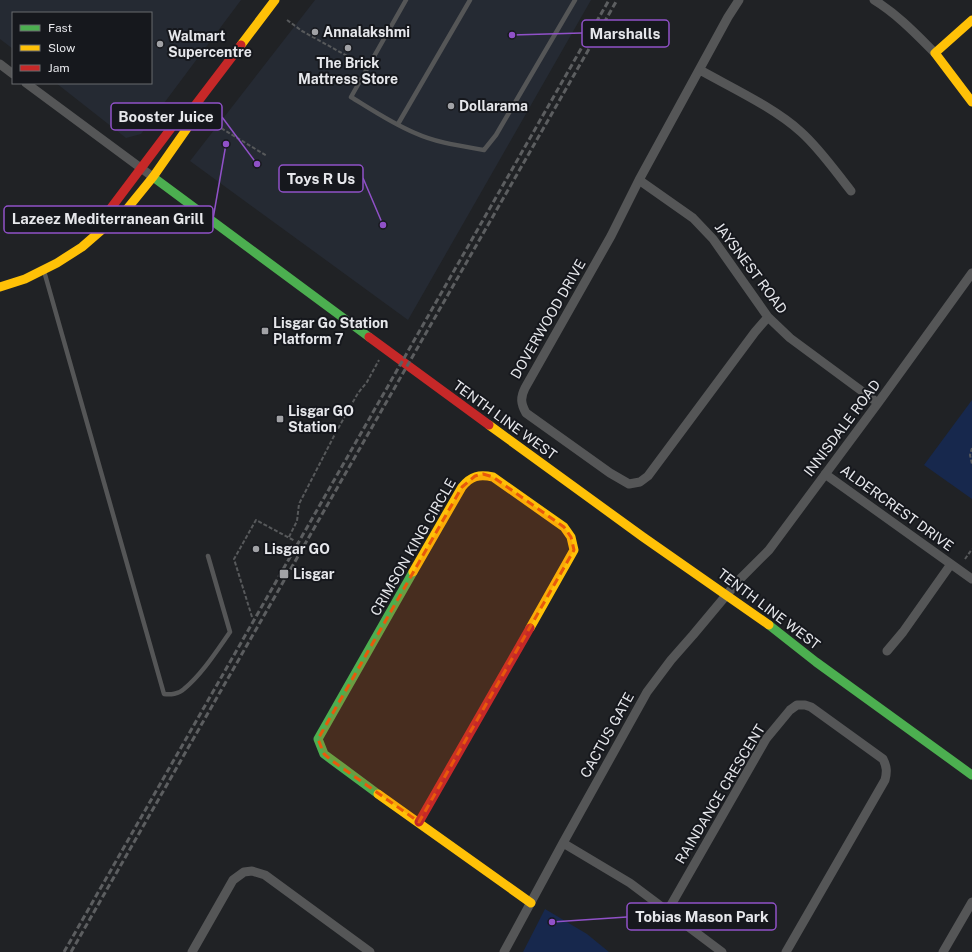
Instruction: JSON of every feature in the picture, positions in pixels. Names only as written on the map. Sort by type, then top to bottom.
[{"type":"street","points":[[105,227],[108,212],[178,119],[187,116],[275,0]]},
{"type":"street","name":"DOVERWOOD DRIVE","points":[[739,0],[639,180],[611,236],[522,395],[522,404],[526,414],[610,473],[629,484],[640,482],[648,476],[755,332],[768,317]]},
{"type":"street","points":[[874,0],[903,22],[935,53],[972,102]]},
{"type":"street","points":[[935,53],[972,20]]},
{"type":"street","points":[[0,64],[12,73]]},
{"type":"street","points":[[700,70],[768,109],[801,132],[850,191]]},
{"type":"street","name":"TENTH LINE WEST","points":[[27,84],[423,377],[643,537],[727,595],[816,662],[972,775]]},
{"type":"street","points":[[0,287],[44,271],[76,251],[105,227],[118,220],[153,176],[188,127],[187,116]]},
{"type":"street","name":"JAYSNEST ROAD","points":[[639,180],[693,218],[714,240],[768,317],[790,338],[878,403]]},
{"type":"street","name":"INNISDALE ROAD","points":[[727,595],[768,550],[878,403],[972,273]]},
{"type":"street","name":"CRIMSON KING CIRCLE","points":[[483,474],[493,477],[564,527],[572,537],[574,550],[419,822],[331,760],[324,754],[318,739],[462,487],[467,481],[475,476],[483,474]]},
{"type":"street","name":"ALDERCREST DRIVE","points":[[825,474],[972,579]]},
{"type":"street","points":[[887,651],[903,632],[951,564]]},
{"type":"street","name":"CACTUS GATE","points":[[504,952],[647,692],[671,660],[727,595]]},
{"type":"street","name":"RAINDANCE CRESCENT","points":[[667,912],[766,739],[790,710],[797,705],[812,707],[883,759],[887,773],[885,780],[786,952]]},
{"type":"street","points":[[419,822],[505,886],[531,903]]},
{"type":"street","points":[[563,844],[630,883],[722,952]]},
{"type":"street","points":[[192,952],[230,884],[240,874],[252,871],[265,875],[370,952]]},
{"type":"street","points":[[943,952],[972,902]]},
{"type":"lane","points":[[406,0],[351,97],[416,133],[443,142],[484,150],[496,135],[575,0]]},
{"type":"lane","points":[[398,124],[470,0]]},
{"type":"lane","points":[[44,271],[164,694],[170,695],[183,690],[205,666],[230,632],[208,556]]},
{"type":"path","points":[[287,20],[302,31],[349,57]]},
{"type":"path","points":[[211,122],[267,156]]},
{"type":"path","points":[[289,537],[297,521],[299,504],[335,434],[379,360]]},
{"type":"path","points":[[972,448],[970,455],[972,464]]},
{"type":"path","points":[[252,617],[234,559],[256,520],[295,541]]},
{"type":"path","points":[[965,559],[972,549]]},
{"type":"highlighted area","points":[[483,474],[493,477],[564,527],[571,537],[574,550],[419,822],[331,760],[324,754],[318,739],[462,487],[475,476]]},
{"type":"shaded area","points":[[0,0],[241,0],[141,134],[126,138],[57,84],[152,84],[152,12],[12,12],[12,48],[0,39]]},
{"type":"shaded area","points":[[315,0],[591,0],[408,320],[190,161]]},
{"type":"shaded area","points":[[972,400],[972,499],[924,465]]},
{"type":"shaded area","points":[[545,909],[587,934],[609,952],[523,952]]},
{"type":"railway","points":[[64,952],[609,0]]},
{"type":"railway","points":[[71,952],[617,0]]},
{"type":"traffic: fast","points":[[153,177],[369,337]]},
{"type":"traffic: fast","points":[[378,794],[324,754],[318,739],[413,572]]},
{"type":"traffic: fast","points":[[769,625],[816,662],[972,775]]},
{"type":"traffic: slow","points":[[241,45],[275,0]]},
{"type":"traffic: slow","points":[[972,20],[935,53],[972,102]]},
{"type":"traffic: slow","points":[[0,287],[25,279],[57,263],[82,247],[105,227],[118,220],[153,177],[188,127],[187,116]]},
{"type":"traffic: slow","points":[[489,425],[643,537],[769,625]]},
{"type":"traffic: slow","points":[[413,572],[462,487],[472,478],[479,476],[493,477],[564,527],[571,537],[574,550],[530,628]]},
{"type":"traffic: slow","points":[[378,794],[531,903]]},
{"type":"traffic: jam","points":[[105,227],[108,212],[178,119],[187,116],[241,45]]},
{"type":"traffic: jam","points":[[369,337],[489,425]]},
{"type":"traffic: jam","points":[[419,822],[530,628]]},
{"type":"place","name":"Annalakshmi","points":[[315,32]]},
{"type":"place","name":"Marshalls","points":[[512,35]]},
{"type":"place","name":"Walmart Supercentre","points":[[160,44]]},
{"type":"place","name":"The Brick Mattress Store","points":[[348,48]]},
{"type":"place","name":"Dollarama","points":[[451,106]]},
{"type":"place","name":"Lazeez Mediterranean Grill","points":[[226,144]]},
{"type":"place","name":"Booster Juice","points":[[257,164]]},
{"type":"place","name":"Toys R Us","points":[[383,225]]},
{"type":"place","name":"Lisgar Go Station Platform 7","points":[[265,331]]},
{"type":"place","name":"Lisgar GO Station","points":[[280,419]]},
{"type":"place","name":"Lisgar GO","points":[[256,549]]},
{"type":"place","name":"Lisgar","points":[[284,574]]},
{"type":"place","name":"Tobias Mason Park","points":[[552,922]]}]
